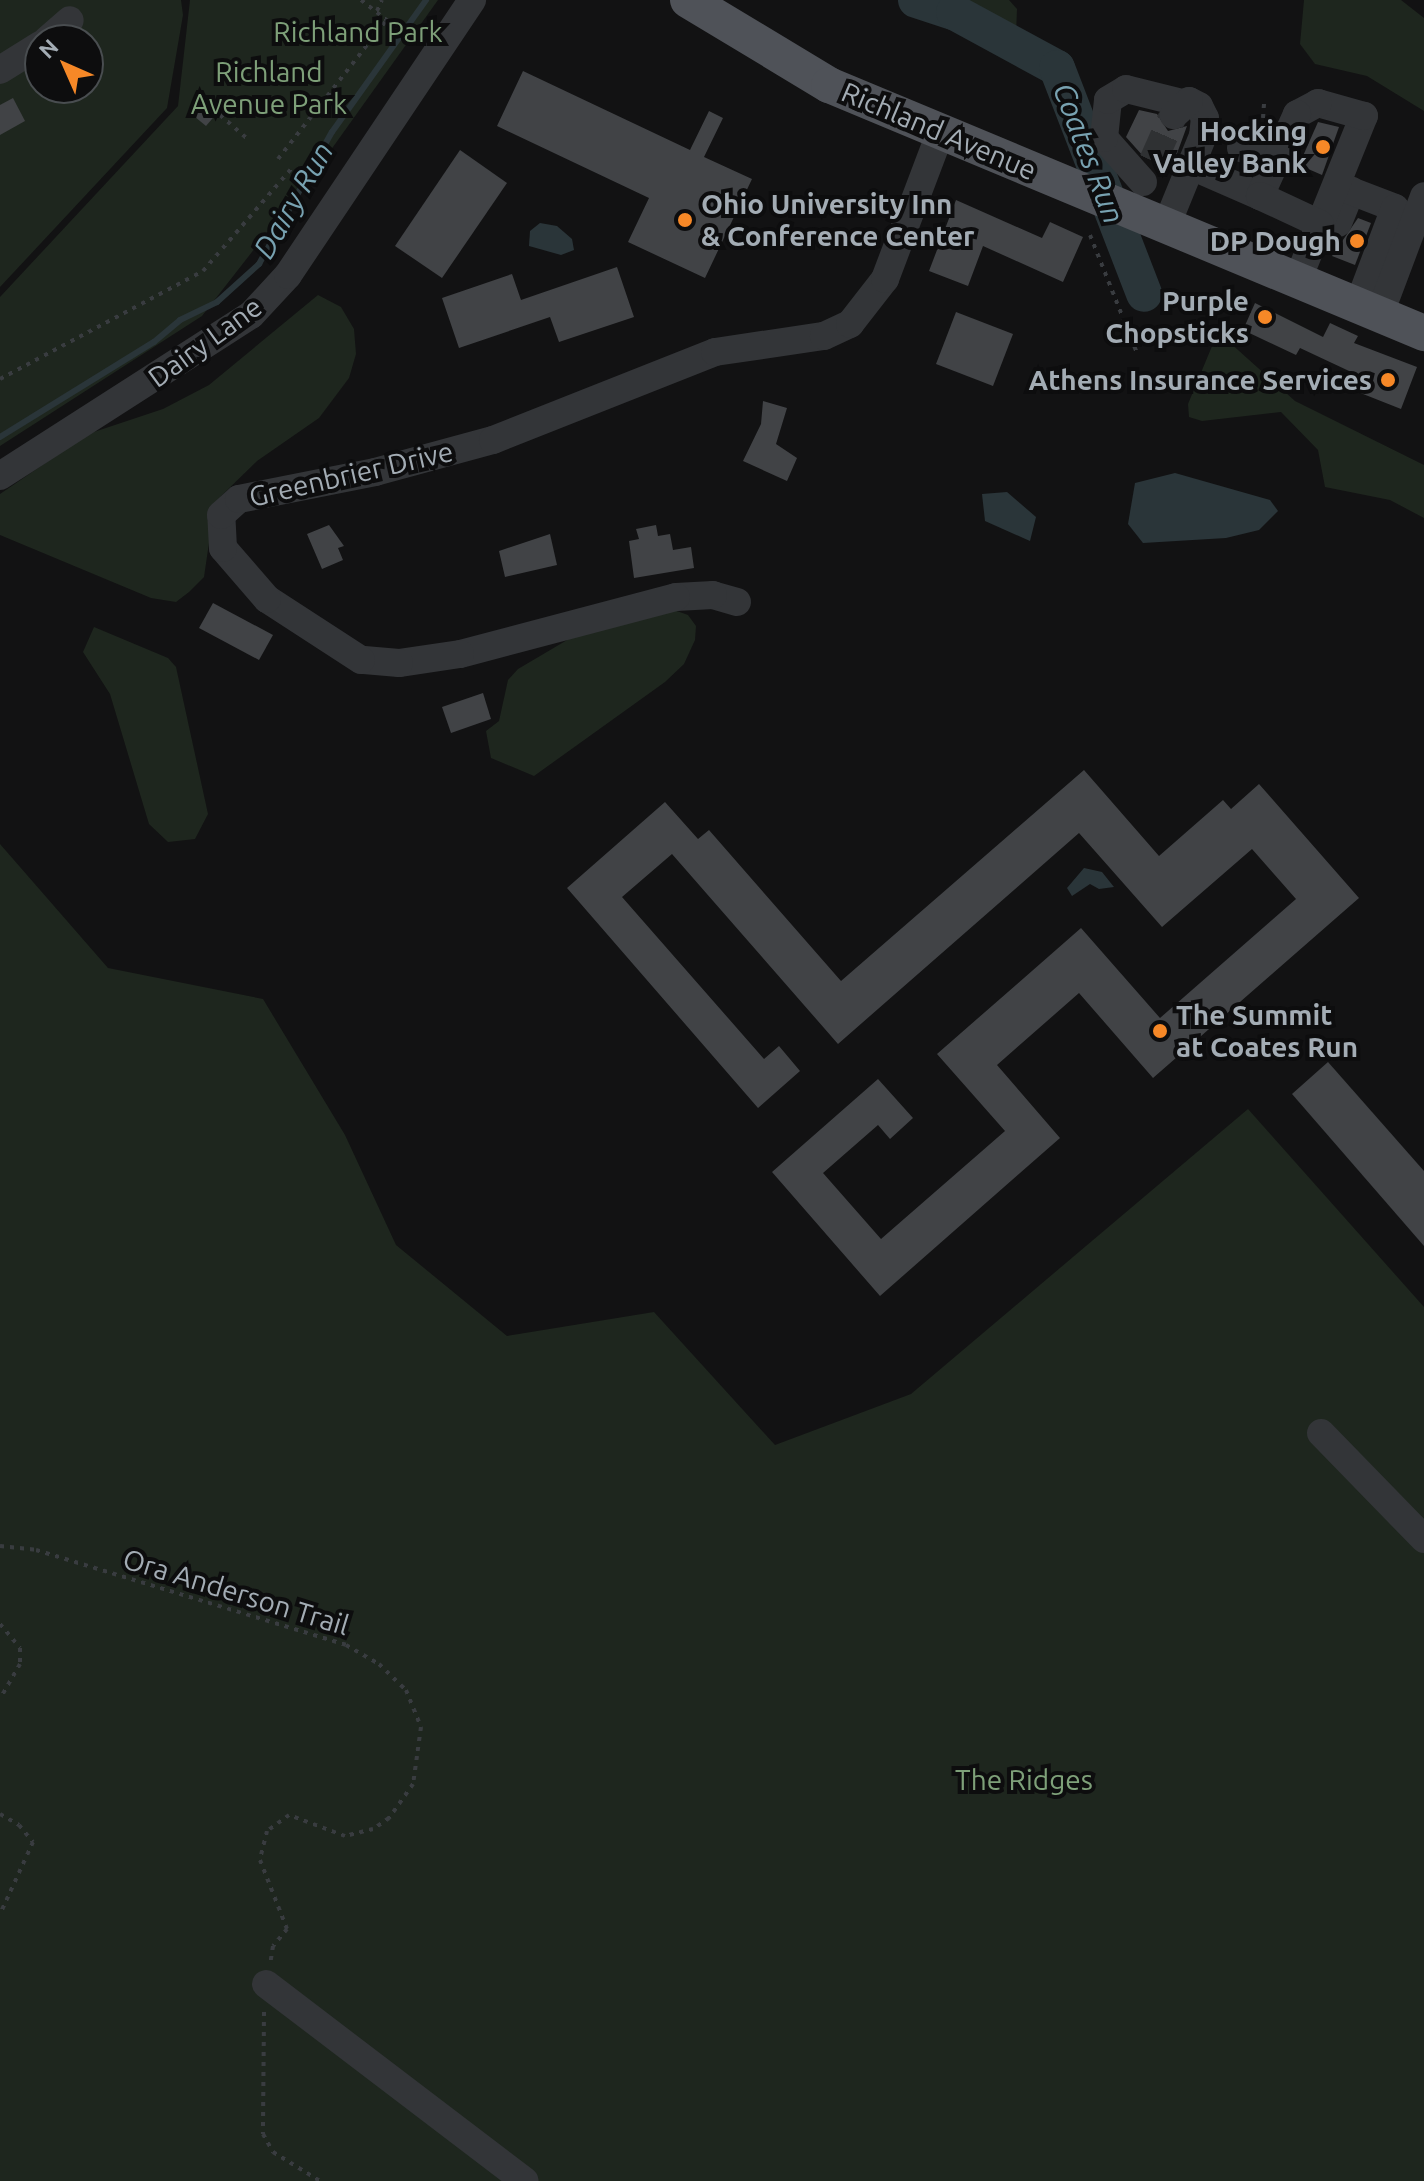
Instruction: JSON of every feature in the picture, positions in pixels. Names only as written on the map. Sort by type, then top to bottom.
[{"type":"main road","name":"Richland Avenue","points":[[688,0],[793,67],[1092,195],[1142,184],[1167,224],[1424,333]]},
{"type":"street","name":"Dairy Lane","points":[[0,476],[251,315],[288,275],[472,0]]},
{"type":"street","points":[[65,24],[70,20]]},
{"type":"street","points":[[0,70],[24,55]]},
{"type":"street","points":[[1142,184],[1104,138],[1108,100],[1126,89],[1177,110],[1199,106],[1205,118],[1203,136],[1167,224]]},
{"type":"street","points":[[1260,196],[1274,159],[1297,114],[1318,103],[1364,116],[1320,224],[1305,283]]},
{"type":"street","name":"Greenbrier Drive","points":[[737,602],[713,595],[676,597],[460,654],[409,662],[361,660],[267,599],[223,548],[221,515],[239,499],[375,472],[493,440],[715,352],[824,336],[850,324],[885,279],[941,131]]},
{"type":"street","points":[[1241,148],[1274,159]]},
{"type":"street","points":[[1191,166],[1320,224]]},
{"type":"street","points":[[1305,283],[1351,191],[1395,208],[1368,311]]},
{"type":"street","points":[[1368,311],[1424,196]]},
{"type":"street","points":[[1321,1433],[1424,1539]]},
{"type":"street","points":[[266,1984],[525,2181]]},
{"type":"path","points":[[361,0],[377,11],[385,22],[392,24]]},
{"type":"path","points":[[377,11],[382,0]]},
{"type":"path","points":[[278,159],[385,22]]},
{"type":"path","points":[[1263,118],[1264,103]]},
{"type":"path","points":[[220,115],[246,138]]},
{"type":"path","points":[[0,379],[203,271],[292,168]]},
{"type":"path","points":[[1090,235],[1137,353]]},
{"type":"path","name":"Ora Anderson Trail","points":[[0,1546],[36,1550],[346,1645],[379,1664],[406,1690],[421,1727],[413,1784],[389,1818],[373,1829],[345,1836],[289,1815],[276,1820],[267,1831],[260,1860],[287,1929],[273,1946],[266,1984],[263,2134],[273,2152],[320,2181]]},
{"type":"path","points":[[0,1624],[20,1648],[14,1681],[0,1698]]},
{"type":"path","points":[[0,1814],[19,1825],[33,1842],[0,1914]]},
{"type":"green space","points":[[0,0],[181,0],[183,15],[167,108],[0,287]]},
{"type":"green space","name":"Richland Avenue Park","points":[[190,0],[438,0],[323,161],[202,316],[0,446],[0,297],[178,106]]},
{"type":"green space","points":[[907,0],[1009,0],[1017,9],[1016,35],[996,51],[959,17]]},
{"type":"green space","points":[[1304,0],[1401,0],[1424,18],[1424,111],[1367,76],[1315,64],[1300,44]]},
{"type":"green space","points":[[318,295],[341,307],[354,329],[356,354],[349,378],[319,418],[257,461],[215,502],[204,577],[176,602],[151,598],[0,535],[0,494],[88,434],[163,409],[209,385]]},
{"type":"green space","points":[[1222,322],[1228,341],[1295,401],[1424,465],[1424,518],[1390,500],[1325,487],[1318,450],[1281,412],[1202,421],[1189,417],[1188,404]]},
{"type":"green space","points":[[674,610],[688,615],[696,626],[695,640],[684,664],[665,682],[534,776],[491,758],[486,731],[499,721],[508,680],[518,669],[579,633]]},
{"type":"green space","points":[[94,627],[168,658],[176,667],[208,814],[195,839],[168,842],[149,824],[110,694],[83,652]]},
{"type":"green space","name":"The Ridges","points":[[0,844],[108,968],[263,999],[345,1135],[396,1245],[507,1336],[654,1312],[775,1445],[911,1394],[1248,1109],[1424,1307],[1424,2181],[0,2181]]},
{"type":"shaded area","points":[[540,223],[557,226],[572,239],[574,250],[561,255],[529,246],[530,231]]},
{"type":"shaded area","points":[[1175,473],[1270,500],[1278,511],[1259,530],[1226,538],[1143,543],[1128,524],[1135,483]]},
{"type":"shaded area","points":[[1007,492],[1036,517],[1030,541],[985,521],[982,494]]},
{"type":"shaded area","points":[[1084,868],[1102,872],[1114,887],[1099,889],[1090,884],[1072,896],[1067,888]]},
{"type":"building","name":"Ohio University Inn & Conference Center","points":[[523,71],[690,150],[709,111],[723,118],[704,157],[752,179],[705,278],[628,242],[649,198],[497,126]]},
{"type":"building","points":[[13,98],[25,121],[0,135],[0,105]]},
{"type":"building","points":[[200,98],[218,112],[206,126],[189,112]]},
{"type":"building","points":[[1139,110],[1157,114],[1168,131],[1187,126],[1171,170],[1143,156],[1126,137]]},
{"type":"building","points":[[1318,122],[1339,127],[1322,175],[1299,165]]},
{"type":"building","points":[[460,150],[507,183],[442,278],[395,246]]},
{"type":"building","points":[[956,200],[1042,238],[1050,222],[1083,237],[1063,282],[983,246],[968,286],[929,271]]},
{"type":"building","points":[[1358,218],[1371,223],[1355,265],[1332,256]]},
{"type":"building","points":[[617,267],[634,317],[559,342],[550,317],[459,348],[442,298],[512,274],[521,300]]},
{"type":"building","points":[[1255,303],[1323,337],[1330,323],[1358,336],[1354,343],[1417,367],[1401,409],[1358,392],[1364,378],[1300,348],[1296,355],[1243,330]]},
{"type":"building","points":[[956,312],[1013,334],[993,386],[936,364]]},
{"type":"building","points":[[763,401],[787,408],[776,444],[797,458],[787,481],[743,461],[761,424]]},
{"type":"building","points":[[329,525],[344,546],[338,548],[343,560],[322,569],[307,534]]},
{"type":"building","points":[[656,525],[658,536],[670,534],[673,550],[691,547],[694,568],[634,578],[629,541],[639,539],[636,529]]},
{"type":"building","points":[[550,534],[557,565],[505,577],[499,551]]},
{"type":"building","points":[[213,603],[273,635],[259,660],[199,628]]},
{"type":"building","points":[[483,693],[491,719],[451,733],[442,707]]},
{"type":"building","name":"The Summit at Coates Run","points":[[1084,770],[1159,856],[1223,800],[1231,809],[1259,784],[1359,898],[1153,1078],[1079,993],[997,1065],[1060,1138],[880,1296],[772,1172],[878,1079],[913,1118],[890,1139],[878,1125],[823,1173],[881,1239],[1005,1131],[937,1054],[1081,928],[1160,1018],[1296,899],[1252,849],[1162,927],[1079,833],[838,1044],[672,854],[622,897],[764,1059],[779,1046],[800,1071],[758,1108],[567,888],[665,802],[698,839],[709,830],[841,981]]},
{"type":"building","points":[[1328,1062],[1424,1171],[1424,1246],[1292,1094]]},
{"type":"waterway","name":"Dairy Run","points":[[0,437],[154,342],[180,320],[217,302],[259,264],[332,132],[426,0]]},
{"type":"waterway","name":"Coates Run","points":[[916,0],[954,12],[1057,68],[1144,294]]},
{"type":"tunnel","points":[[1153,161],[1172,118]]},
{"type":"place","name":"Hocking Valley Bank","points":[[1323,147]]},
{"type":"place","name":"Ohio University Inn & Conference Center","points":[[685,220]]},
{"type":"place","name":"DP Dough","points":[[1357,241]]},
{"type":"place","name":"Purple Chopsticks","points":[[1265,317]]},
{"type":"place","name":"Athens Insurance Services","points":[[1388,380]]},
{"type":"place","name":"The Summit at Coates Run","points":[[1160,1031]]},
{"type":"park label","name":"Richland Park","points":[[358,32]]}]
